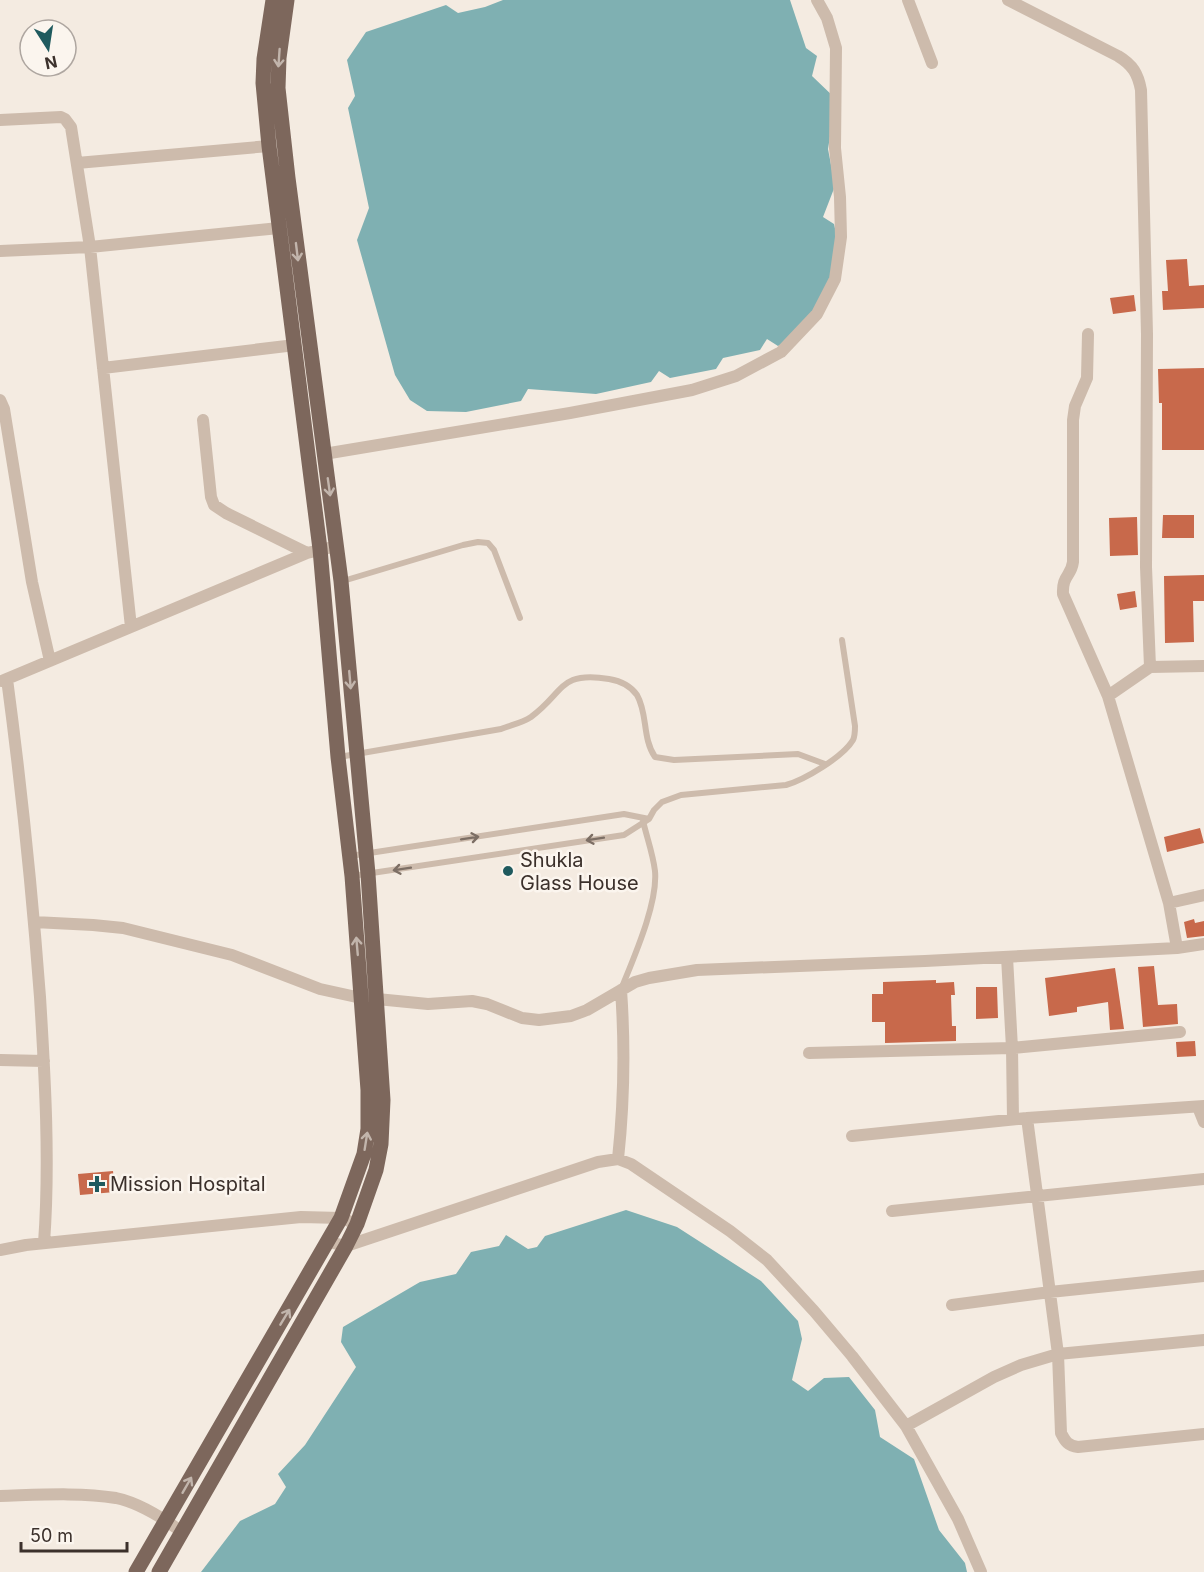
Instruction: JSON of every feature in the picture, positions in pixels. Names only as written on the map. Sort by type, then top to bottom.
[{"type":"main road","points":[[159,1572],[346,1246],[357,1224],[376,1170],[381,1144],[383,1100],[352,876],[314,551],[295,345],[263,83],[267,27],[273,0]]},
{"type":"main road","points":[[136,1572],[341,1218],[360,1166],[368,1129],[368,874],[337,546],[278,87],[279,58],[287,0]]},
{"type":"street","points":[[324,454],[692,390],[735,376],[781,352],[817,314],[835,279],[842,237],[835,148],[836,48],[827,18],[817,0]]},
{"type":"street","points":[[908,0],[932,63]]},
{"type":"street","points":[[1008,0],[1118,56],[1130,63],[1139,75],[1147,334],[1146,567],[1150,668]]},
{"type":"street","points":[[0,120],[53,117],[65,119],[70,127],[90,247],[131,627]]},
{"type":"street","points":[[77,163],[269,146]]},
{"type":"street","points":[[0,251],[90,247],[279,228]]},
{"type":"street","points":[[1088,334],[1087,378],[1073,420],[1073,562],[1063,582],[1063,594],[1108,696],[1169,903],[1177,948]]},
{"type":"street","points":[[103,368],[295,345]]},
{"type":"street","points":[[0,396],[32,582],[50,661]]},
{"type":"street","points":[[203,420],[211,497],[214,505],[226,513],[314,551]]},
{"type":"street","points":[[44,1243],[47,1208],[44,1061],[34,922],[19,769],[4,680],[314,551],[337,546]]},
{"type":"street","points":[[1108,696],[1150,668],[1204,666]]},
{"type":"street","points":[[1169,903],[1204,895]]},
{"type":"street","points":[[34,922],[93,925],[134,931],[232,955],[330,993],[428,1004],[472,1001],[487,1004],[522,1018],[538,1020],[571,1016],[649,978],[697,970],[1007,957],[1177,948],[1204,944]]},
{"type":"street","points":[[1007,957],[1013,1119]]},
{"type":"street","points":[[618,1159],[622,1120],[621,990]]},
{"type":"street","points":[[809,1053],[1012,1048],[1180,1032]]},
{"type":"street","points":[[0,1060],[44,1061]]},
{"type":"street","points":[[852,1136],[1013,1119],[1201,1106],[1204,1122]]},
{"type":"street","points":[[1027,1118],[1058,1354],[1061,1433],[1070,1446],[1078,1447],[1204,1434]]},
{"type":"street","points":[[328,1242],[346,1246],[598,1162],[618,1159],[631,1164],[730,1231],[767,1260],[814,1311],[906,1426],[958,1519],[981,1572]]},
{"type":"street","points":[[892,1211],[1204,1179]]},
{"type":"street","points":[[0,1250],[44,1243],[301,1217],[341,1218],[357,1224]]},
{"type":"street","points":[[952,1305],[1204,1276]]},
{"type":"street","points":[[906,1426],[961,1394],[1021,1365],[1058,1354],[1204,1340]]},
{"type":"street","points":[[0,1496],[49,1494],[117,1498],[146,1509],[182,1532]]},
{"type":"lane","points":[[341,581],[463,545],[488,543],[494,550],[520,618]]},
{"type":"lane","points":[[352,876],[624,835],[670,797],[786,785],[812,775],[846,747],[855,734],[842,640]]},
{"type":"lane","points":[[338,757],[501,729],[532,716],[562,686],[575,678],[589,676],[618,681],[631,687],[641,704],[647,739],[655,757],[674,760],[798,754],[825,765]]},
{"type":"lane","points":[[350,856],[624,814],[644,820]]},
{"type":"lane","points":[[621,990],[653,896],[655,873],[644,820]]},
{"type":"water","points":[[503,0],[790,0],[806,48],[817,56],[812,76],[836,99],[828,149],[835,186],[823,217],[834,224],[840,251],[829,292],[804,331],[778,346],[767,339],[760,350],[723,358],[716,369],[670,378],[659,371],[651,382],[596,394],[528,389],[521,401],[466,412],[427,411],[410,400],[395,375],[357,240],[369,208],[348,108],[355,96],[347,60],[366,32],[446,5],[458,13]]},
{"type":"water","points":[[626,1210],[677,1227],[761,1281],[798,1321],[802,1339],[792,1380],[808,1391],[824,1378],[849,1377],[875,1410],[880,1437],[914,1459],[939,1530],[965,1563],[967,1572],[201,1572],[240,1521],[275,1504],[286,1487],[278,1474],[305,1445],[356,1367],[341,1342],[343,1327],[420,1282],[456,1274],[471,1252],[499,1246],[506,1235],[528,1249],[537,1247],[545,1236]]},
{"type":"building","points":[[1187,259],[1189,286],[1204,285],[1204,308],[1163,310],[1162,291],[1168,291],[1166,260]]},
{"type":"building","points":[[1134,295],[1136,311],[1113,314],[1110,298]]},
{"type":"building","points":[[1204,368],[1204,450],[1162,450],[1162,403],[1159,403],[1158,369]]},
{"type":"building","points":[[1163,515],[1194,515],[1194,538],[1162,538]]},
{"type":"building","points":[[1137,517],[1138,555],[1110,556],[1109,518]]},
{"type":"building","points":[[1204,575],[1204,601],[1193,601],[1194,642],[1165,643],[1164,576]]},
{"type":"building","points":[[1135,591],[1137,607],[1120,610],[1117,594]]},
{"type":"building","points":[[1200,828],[1204,843],[1167,852],[1164,837]]},
{"type":"building","points":[[1194,919],[1195,923],[1204,921],[1204,936],[1187,938],[1184,922]]},
{"type":"building","points":[[1154,966],[1158,1005],[1177,1004],[1178,1024],[1143,1027],[1138,967]]},
{"type":"building","points":[[1115,968],[1124,1029],[1110,1030],[1108,1002],[1077,1007],[1077,1012],[1049,1016],[1045,978]]},
{"type":"building","points":[[936,980],[936,983],[954,982],[955,995],[951,995],[952,1026],[956,1026],[956,1041],[885,1043],[885,1022],[872,1022],[872,994],[883,994],[883,982]]},
{"type":"building","points":[[976,987],[997,987],[998,1018],[976,1019]]},
{"type":"building","points":[[1195,1041],[1196,1056],[1177,1057],[1176,1042]]},
{"type":"building","points":[[113,1171],[115,1192],[80,1195],[78,1174]]},
{"type":"place","name":"Shukla Glass House","points":[[508,871]]},
{"type":"place","name":"Mission Hospital","points":[[97,1184]]}]
